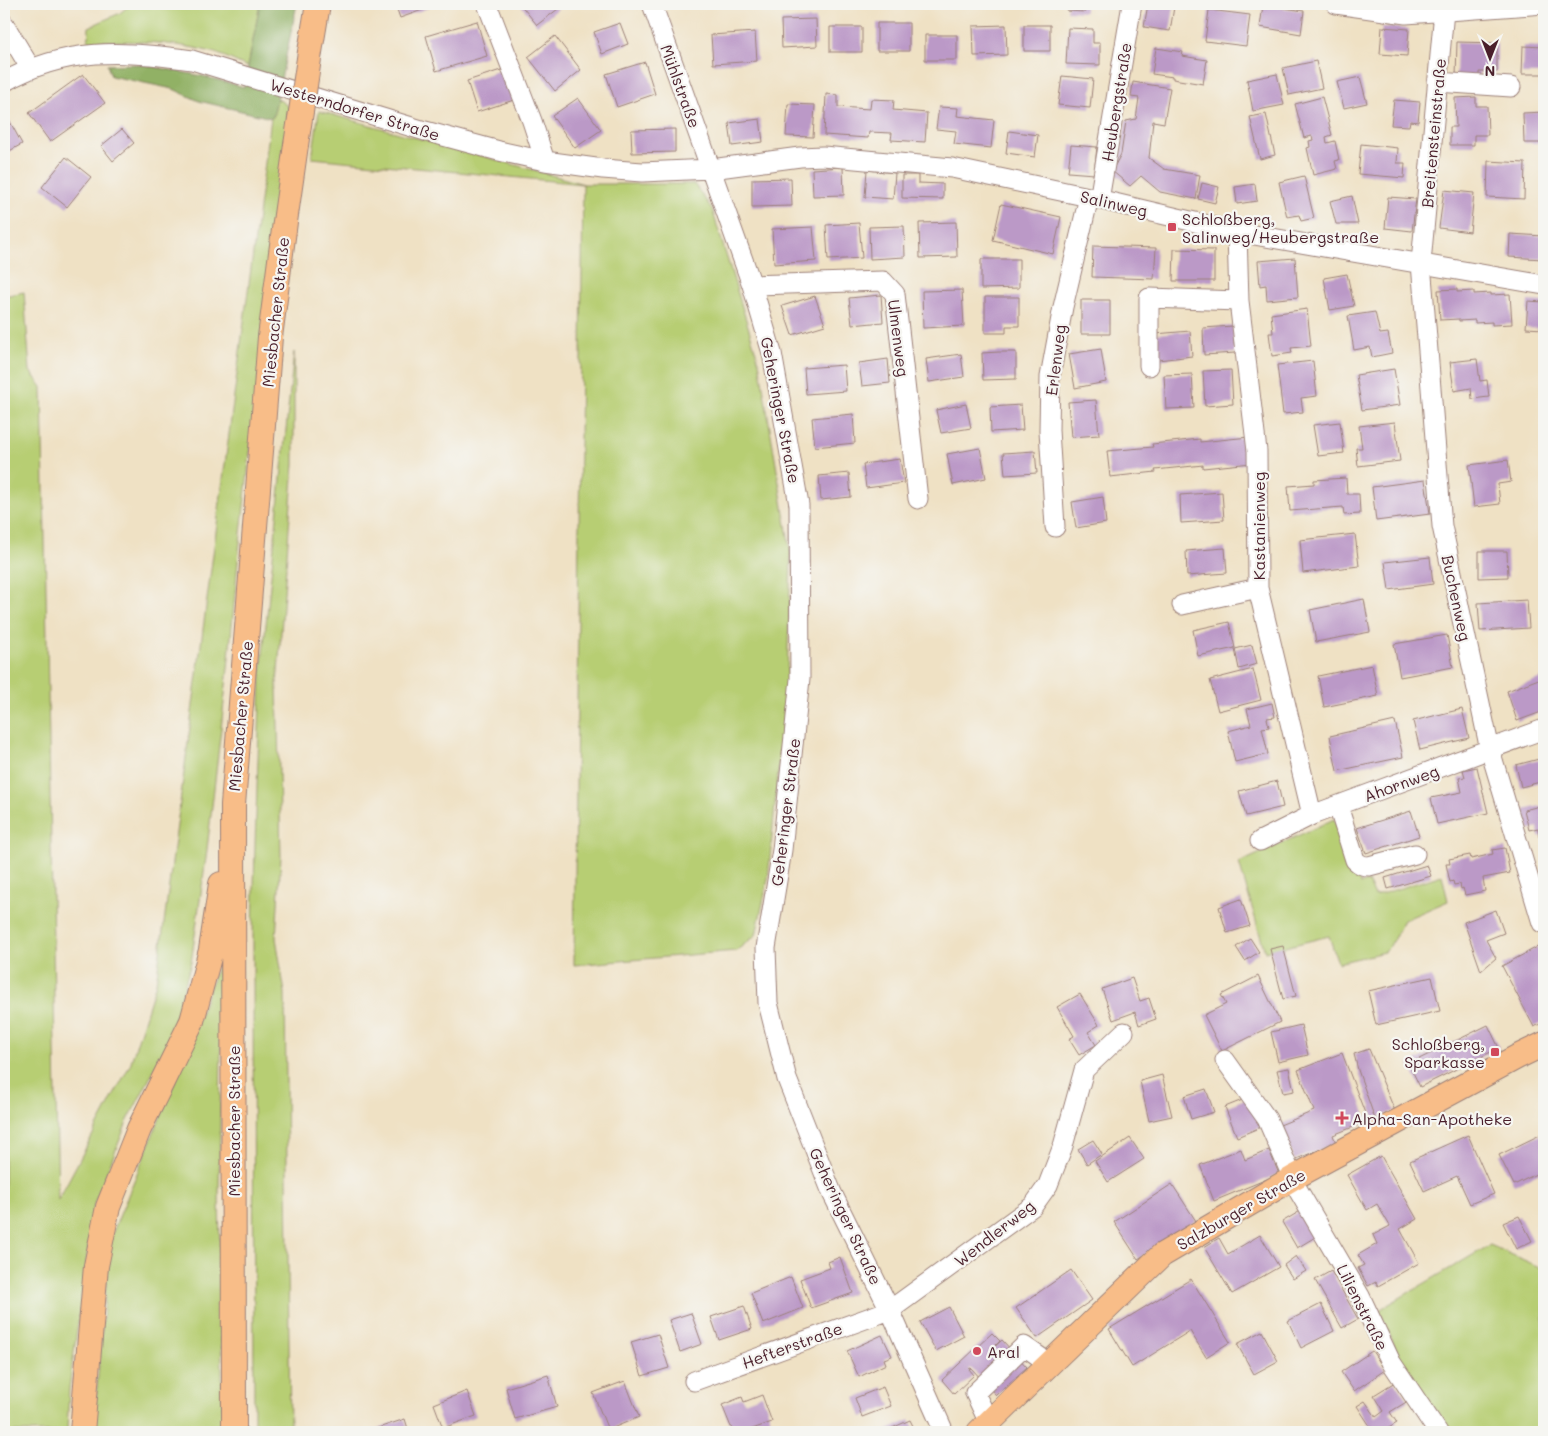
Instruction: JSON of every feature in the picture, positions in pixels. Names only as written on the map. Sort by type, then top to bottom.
[{"type":"main road","name":"Miesbacher Straße","points":[[234,1432],[233,805],[270,337],[296,145],[318,4]]},
{"type":"main road","points":[[82,1432],[96,1266],[108,1207],[139,1129],[192,1021],[211,950],[233,805]]},
{"type":"main road","name":"Salzburger Straße","points":[[984,1428],[1162,1255],[1293,1178],[1516,1057],[1544,1044]]},
{"type":"street","points":[[487,4],[532,121],[545,161]]},
{"type":"street","name":"Mühlstraße","points":[[652,4],[711,169]]},
{"type":"street","name":"Heubergstraße","points":[[1094,199],[1132,4]]},
{"type":"street","points":[[1336,4],[1406,14],[1444,7],[1544,4]]},
{"type":"street","name":"Breitensteinstraße","points":[[1421,263],[1444,7]]},
{"type":"street","points":[[4,24],[31,69]]},
{"type":"street","name":"Westerndorfer Straße","points":[[4,82],[31,69],[73,56],[128,52],[152,54],[192,60],[425,131],[545,161],[642,172],[711,169]]},
{"type":"street","points":[[1436,82],[1511,87]]},
{"type":"street","name":"Salinweg","points":[[711,169],[800,157],[823,156],[952,168],[1237,232],[1544,286]]},
{"type":"street","name":"Geheringer Straße","points":[[711,169],[752,286],[772,353],[800,505],[800,679],[782,850],[766,948],[768,1003],[790,1088],[832,1193],[890,1310],[944,1432]]},
{"type":"street","name":"Erlenweg","points":[[1055,526],[1049,430],[1050,377],[1063,307],[1094,199]]},
{"type":"street","name":"Kastanienweg","points":[[1237,232],[1239,301],[1258,451],[1258,588],[1312,815]]},
{"type":"street","name":"Buchenweg","points":[[1421,263],[1442,526],[1490,750],[1542,923]]},
{"type":"street","name":"Ulmenweg","points":[[752,286],[884,280],[895,294],[918,499]]},
{"type":"street","points":[[1149,366],[1149,298],[1239,301]]},
{"type":"street","points":[[1182,605],[1258,588]]},
{"type":"street","name":"Ahornweg","points":[[1260,841],[1312,815],[1544,729]]},
{"type":"street","points":[[1338,806],[1359,864],[1369,866],[1415,854]]},
{"type":"street","name":"Wendlerweg","points":[[890,1310],[1033,1206],[1051,1178],[1063,1146],[1084,1070],[1124,1032]]},
{"type":"street","name":"Lilienstraße","points":[[1225,1060],[1267,1119],[1298,1190],[1360,1296],[1391,1362],[1438,1432]]},
{"type":"street","name":"Hefterstraße","points":[[694,1381],[890,1310]]},
{"type":"street","points":[[984,1428],[975,1393],[1024,1346],[1050,1364]]},
{"type":"green space","points":[[131,4],[260,4],[248,67],[213,52],[178,45],[88,41],[89,27],[120,13]]},
{"type":"green space","points":[[260,4],[297,4],[273,117],[271,118],[199,101],[173,89],[111,76],[107,65],[140,64],[202,76],[244,87]]},
{"type":"green space","points":[[277,98],[289,107],[239,551],[228,668],[206,858],[191,963],[168,1043],[127,1122],[94,1204],[69,1389],[67,1432],[4,1432],[4,296],[24,292],[30,371],[42,387],[58,1200],[130,1065],[156,983],[271,118],[273,117]]},
{"type":"green space","points":[[319,111],[584,184],[694,184],[712,209],[759,362],[791,555],[787,678],[768,879],[756,935],[736,951],[574,965],[583,184],[312,158]]},
{"type":"green space","points":[[294,352],[294,464],[277,684],[281,856],[276,938],[285,993],[290,1432],[254,1432],[253,935],[261,673]]},
{"type":"green space","points":[[1334,819],[1361,884],[1368,882],[1375,896],[1442,875],[1448,901],[1404,920],[1390,946],[1384,952],[1338,963],[1329,936],[1265,952],[1239,863]]},
{"type":"green space","points":[[219,962],[222,975],[219,1193],[223,1432],[93,1432],[110,1239],[182,1064]]},
{"type":"green space","points":[[1490,1245],[1544,1269],[1544,1432],[1449,1432],[1401,1361],[1379,1310]]},
{"type":"building","points":[[395,4],[439,4],[400,18]]},
{"type":"building","points":[[520,4],[554,4],[558,9],[537,25]]},
{"type":"building","points":[[1068,4],[1085,4],[1085,12],[1067,11]]},
{"type":"building","points":[[1148,4],[1174,7],[1170,31],[1144,27]]},
{"type":"building","points":[[1263,5],[1304,11],[1301,34],[1260,27]]},
{"type":"building","points":[[1209,10],[1250,15],[1246,46],[1205,41]]},
{"type":"building","points":[[816,19],[817,46],[782,48],[781,20]]},
{"type":"building","points":[[477,21],[487,56],[436,71],[426,36]]},
{"type":"building","points":[[620,23],[628,44],[602,54],[594,32]]},
{"type":"building","points":[[877,23],[909,23],[909,51],[877,51]]},
{"type":"building","points":[[1006,25],[1007,55],[974,56],[973,26]]},
{"type":"building","points":[[1024,25],[1050,25],[1050,51],[1024,51]]},
{"type":"building","points":[[830,27],[862,27],[862,52],[830,52]]},
{"type":"building","points":[[1382,27],[1409,29],[1407,56],[1380,54]]},
{"type":"building","points":[[1068,28],[1093,29],[1093,43],[1100,43],[1100,65],[1066,64]]},
{"type":"building","points":[[755,32],[757,61],[713,64],[711,35]]},
{"type":"building","points":[[925,35],[957,35],[957,60],[925,60]]},
{"type":"building","points":[[555,36],[581,70],[555,91],[528,57]]},
{"type":"building","points":[[1457,42],[1497,43],[1497,72],[1479,72],[1479,77],[1456,77]]},
{"type":"building","points":[[1523,46],[1544,47],[1544,74],[1522,74]]},
{"type":"building","points":[[1156,48],[1183,52],[1182,56],[1207,60],[1203,84],[1152,74]]},
{"type":"building","points":[[1316,61],[1322,88],[1289,95],[1283,68]]},
{"type":"building","points":[[645,62],[655,94],[617,107],[606,74]]},
{"type":"building","points":[[507,68],[517,99],[477,112],[467,81]]},
{"type":"building","points":[[83,74],[105,103],[50,142],[29,113]]},
{"type":"building","points":[[1277,74],[1284,105],[1253,111],[1247,80]]},
{"type":"building","points":[[1062,76],[1093,79],[1090,108],[1058,105]]},
{"type":"building","points":[[1360,77],[1367,103],[1344,108],[1337,82]]},
{"type":"building","points":[[1133,82],[1170,88],[1164,123],[1153,121],[1149,158],[1164,169],[1200,175],[1196,199],[1160,192],[1141,176],[1130,186],[1112,171],[1121,154],[1126,121],[1136,119],[1139,98],[1131,97]]},
{"type":"building","points":[[826,94],[838,95],[838,107],[870,109],[871,99],[894,100],[893,110],[927,113],[925,142],[891,140],[892,133],[869,132],[868,138],[824,135]]},
{"type":"building","points":[[1322,97],[1332,135],[1326,137],[1327,143],[1335,141],[1339,160],[1335,161],[1337,169],[1313,175],[1307,148],[1310,147],[1309,141],[1313,140],[1312,136],[1304,138],[1295,104]]},
{"type":"building","points":[[1476,97],[1476,106],[1487,106],[1488,135],[1474,135],[1474,145],[1450,145],[1450,127],[1456,127],[1455,98]]},
{"type":"building","points":[[578,98],[601,130],[575,148],[552,116]]},
{"type":"building","points":[[1394,100],[1420,102],[1418,122],[1410,121],[1409,126],[1391,125]]},
{"type":"building","points":[[788,104],[815,105],[813,137],[786,136]]},
{"type":"building","points":[[939,107],[958,108],[957,116],[994,120],[991,148],[954,144],[956,131],[936,129]]},
{"type":"building","points":[[1544,112],[1544,143],[1524,143],[1523,113]]},
{"type":"building","points":[[1266,114],[1275,155],[1260,159],[1250,117]]},
{"type":"building","points":[[8,118],[22,144],[4,154],[4,121]]},
{"type":"building","points":[[760,119],[763,142],[732,146],[729,123]]},
{"type":"building","points":[[122,129],[134,143],[113,161],[101,146]]},
{"type":"building","points":[[675,129],[675,152],[632,153],[631,130]]},
{"type":"building","points":[[1009,131],[1038,135],[1035,157],[1006,153]]},
{"type":"building","points":[[1361,144],[1398,148],[1397,163],[1405,163],[1404,178],[1358,174]]},
{"type":"building","points":[[1071,145],[1097,147],[1094,174],[1068,172]]},
{"type":"building","points":[[66,157],[91,177],[67,207],[42,187]]},
{"type":"building","points":[[1488,161],[1525,163],[1524,199],[1487,197]]},
{"type":"building","points":[[843,167],[844,195],[813,196],[812,169]]},
{"type":"building","points":[[867,170],[895,173],[893,199],[865,197]]},
{"type":"building","points":[[902,175],[918,175],[918,183],[943,184],[943,199],[902,198]]},
{"type":"building","points":[[1304,176],[1314,218],[1301,221],[1299,215],[1287,217],[1279,182]]},
{"type":"building","points":[[791,178],[792,206],[752,207],[752,179]]},
{"type":"building","points":[[1202,183],[1219,187],[1215,203],[1198,199]]},
{"type":"building","points":[[1255,184],[1257,201],[1237,204],[1235,187]]},
{"type":"building","points":[[1444,190],[1474,193],[1470,232],[1439,228]]},
{"type":"building","points":[[1352,196],[1358,224],[1336,224],[1330,201]]},
{"type":"building","points":[[1388,197],[1416,199],[1412,231],[1385,228]]},
{"type":"building","points":[[1001,204],[1061,217],[1053,254],[993,240]]},
{"type":"building","points":[[956,222],[957,257],[920,258],[919,223]]},
{"type":"building","points":[[859,223],[862,258],[828,260],[826,225]]},
{"type":"building","points":[[904,226],[905,257],[870,259],[869,227]]},
{"type":"building","points":[[813,227],[816,261],[774,264],[772,229]]},
{"type":"building","points":[[1510,234],[1544,236],[1543,259],[1509,257]]},
{"type":"building","points":[[1093,246],[1156,248],[1154,279],[1092,277]]},
{"type":"building","points":[[1174,249],[1214,250],[1214,281],[1173,281]]},
{"type":"building","points":[[1295,258],[1298,297],[1267,300],[1266,285],[1260,286],[1258,261]]},
{"type":"building","points":[[981,259],[1019,259],[1019,288],[981,289]]},
{"type":"building","points":[[1347,274],[1354,306],[1330,310],[1324,278]]},
{"type":"building","points":[[1457,289],[1457,292],[1474,291],[1474,294],[1510,294],[1512,324],[1492,325],[1492,322],[1475,323],[1475,320],[1440,320],[1438,290]]},
{"type":"building","points":[[962,290],[964,326],[923,328],[922,291]]},
{"type":"building","points":[[881,295],[883,322],[852,325],[849,298]]},
{"type":"building","points":[[815,296],[825,325],[792,335],[782,306]]},
{"type":"building","points":[[985,297],[1019,297],[1019,326],[1006,326],[1006,333],[985,333]]},
{"type":"building","points":[[1081,300],[1110,300],[1110,334],[1081,334]]},
{"type":"building","points":[[1528,301],[1544,302],[1544,329],[1526,328]]},
{"type":"building","points":[[1307,309],[1311,346],[1291,348],[1292,353],[1272,356],[1269,333],[1273,333],[1271,314]]},
{"type":"building","points":[[1375,312],[1380,334],[1388,333],[1392,353],[1372,357],[1370,347],[1354,350],[1348,316]]},
{"type":"building","points":[[1233,326],[1235,353],[1204,355],[1203,328]]},
{"type":"building","points":[[1190,331],[1192,356],[1158,360],[1155,334]]},
{"type":"building","points":[[1101,349],[1106,382],[1075,388],[1069,354]]},
{"type":"building","points":[[1016,352],[1016,379],[983,380],[982,353]]},
{"type":"building","points":[[961,354],[964,377],[929,382],[926,359]]},
{"type":"building","points":[[888,359],[890,383],[862,386],[859,363]]},
{"type":"building","points":[[1477,359],[1480,381],[1487,380],[1489,397],[1472,399],[1471,388],[1454,391],[1450,362]]},
{"type":"building","points":[[1313,361],[1317,396],[1301,398],[1303,412],[1283,414],[1277,365]]},
{"type":"building","points":[[844,365],[846,391],[806,394],[804,368]]},
{"type":"building","points":[[1394,369],[1400,405],[1362,410],[1356,375]]},
{"type":"building","points":[[1231,370],[1233,404],[1205,406],[1203,371]]},
{"type":"building","points":[[1192,374],[1194,408],[1166,409],[1164,375]]},
{"type":"building","points":[[1096,400],[1099,435],[1071,437],[1068,402]]},
{"type":"building","points":[[966,404],[971,428],[941,433],[936,410]]},
{"type":"building","points":[[1021,405],[1023,430],[991,432],[990,407]]},
{"type":"building","points":[[853,414],[855,443],[815,447],[812,418]]},
{"type":"building","points":[[1340,422],[1344,453],[1318,456],[1313,425]]},
{"type":"building","points":[[1395,422],[1400,461],[1358,466],[1356,448],[1362,448],[1359,426]]},
{"type":"building","points":[[1249,437],[1252,463],[1203,468],[1203,465],[1110,477],[1107,451],[1153,447],[1152,444],[1200,439],[1200,442]]},
{"type":"building","points":[[980,448],[986,478],[953,485],[947,454]]},
{"type":"building","points":[[1035,451],[1037,473],[1005,475],[1003,453]]},
{"type":"building","points":[[900,459],[904,483],[866,488],[863,464]]},
{"type":"building","points":[[1508,460],[1511,482],[1498,484],[1500,504],[1474,507],[1469,465]]},
{"type":"building","points":[[849,473],[851,497],[821,500],[819,476]]},
{"type":"building","points":[[1346,478],[1347,494],[1359,494],[1360,514],[1344,515],[1343,507],[1290,511],[1288,486],[1314,484],[1314,480]]},
{"type":"building","points":[[1425,480],[1430,514],[1376,521],[1372,487]]},
{"type":"building","points":[[1222,492],[1224,520],[1181,523],[1180,495]]},
{"type":"building","points":[[1103,497],[1106,523],[1076,528],[1072,502]]},
{"type":"building","points":[[1355,534],[1359,566],[1303,573],[1300,540]]},
{"type":"building","points":[[1225,548],[1227,573],[1187,576],[1186,551]]},
{"type":"building","points":[[1479,551],[1507,551],[1508,577],[1479,578]]},
{"type":"building","points":[[1430,557],[1433,584],[1389,590],[1385,562]]},
{"type":"building","points":[[1364,599],[1370,632],[1316,642],[1310,610]]},
{"type":"building","points":[[1527,600],[1529,628],[1480,631],[1478,603]]},
{"type":"building","points":[[1229,622],[1235,648],[1198,656],[1193,630]]},
{"type":"building","points":[[1447,635],[1453,667],[1400,677],[1394,644]]},
{"type":"building","points":[[1252,645],[1257,664],[1239,669],[1235,649]]},
{"type":"building","points":[[1372,665],[1378,696],[1324,707],[1318,676]]},
{"type":"building","points":[[1253,669],[1261,700],[1218,711],[1210,680]]},
{"type":"building","points":[[1544,677],[1544,711],[1517,721],[1507,691]]},
{"type":"building","points":[[1272,703],[1275,717],[1267,718],[1269,727],[1262,728],[1268,754],[1235,762],[1228,731],[1251,725],[1247,709]]},
{"type":"building","points":[[1462,709],[1469,738],[1420,750],[1413,721]]},
{"type":"building","points":[[1395,721],[1403,757],[1337,771],[1330,736]]},
{"type":"building","points":[[1539,759],[1542,770],[1544,769],[1544,781],[1521,787],[1516,765]]},
{"type":"building","points":[[1477,767],[1488,813],[1437,824],[1431,798],[1462,792],[1459,778],[1465,777],[1463,770]]},
{"type":"building","points":[[1277,781],[1283,807],[1246,816],[1239,791]]},
{"type":"building","points":[[1544,805],[1544,836],[1539,837],[1538,828],[1529,830],[1524,810]]},
{"type":"building","points":[[1411,811],[1419,836],[1366,853],[1357,828]]},
{"type":"building","points":[[1505,848],[1510,873],[1483,878],[1485,891],[1465,895],[1460,884],[1454,885],[1453,881],[1450,882],[1446,864],[1450,864],[1449,859],[1470,855],[1471,859],[1493,854],[1492,850]]},
{"type":"building","points":[[1427,865],[1431,876],[1388,889],[1385,878]]},
{"type":"building","points":[[1241,899],[1250,926],[1227,933],[1219,907]]},
{"type":"building","points":[[1496,910],[1504,933],[1486,940],[1496,958],[1481,971],[1464,922]]},
{"type":"building","points":[[1250,938],[1259,952],[1245,961],[1236,947]]},
{"type":"building","points":[[1541,945],[1544,951],[1544,1022],[1534,1027],[1502,966]]},
{"type":"building","points":[[1283,946],[1296,996],[1283,999],[1270,949]]},
{"type":"building","points":[[1258,976],[1280,1022],[1222,1051],[1204,1015],[1226,1004],[1221,995]]},
{"type":"building","points":[[1432,977],[1440,1011],[1376,1025],[1368,991]]},
{"type":"building","points":[[1132,978],[1140,1001],[1149,998],[1156,1019],[1139,1025],[1135,1012],[1113,1020],[1102,989]]},
{"type":"building","points":[[1080,994],[1099,1025],[1088,1032],[1096,1045],[1079,1055],[1069,1039],[1074,1036],[1057,1007]]},
{"type":"building","points":[[1301,1025],[1308,1055],[1278,1062],[1271,1032]]},
{"type":"building","points":[[1488,1025],[1499,1048],[1420,1087],[1409,1064]]},
{"type":"building","points":[[1369,1049],[1395,1111],[1375,1119],[1354,1054]]},
{"type":"building","points":[[1342,1053],[1368,1121],[1333,1135],[1336,1143],[1294,1160],[1280,1125],[1314,1111],[1298,1070]]},
{"type":"building","points":[[1289,1068],[1294,1091],[1283,1093],[1277,1070]]},
{"type":"building","points":[[1162,1075],[1172,1116],[1149,1121],[1140,1081]]},
{"type":"building","points":[[1206,1089],[1214,1112],[1191,1119],[1184,1096]]},
{"type":"building","points":[[1250,1097],[1261,1127],[1237,1137],[1225,1107]]},
{"type":"building","points":[[1544,1133],[1544,1170],[1514,1185],[1499,1155]]},
{"type":"building","points":[[1468,1135],[1494,1194],[1470,1204],[1457,1176],[1424,1191],[1410,1161]]},
{"type":"building","points":[[1130,1138],[1144,1159],[1108,1182],[1095,1161]]},
{"type":"building","points":[[1093,1140],[1102,1154],[1087,1164],[1078,1149]]},
{"type":"building","points":[[1241,1149],[1245,1160],[1269,1150],[1279,1174],[1214,1201],[1200,1165]]},
{"type":"building","points":[[1381,1156],[1417,1219],[1400,1229],[1419,1263],[1378,1286],[1376,1282],[1368,1286],[1358,1268],[1364,1265],[1358,1255],[1377,1244],[1373,1235],[1390,1226],[1377,1204],[1367,1210],[1347,1175]]},
{"type":"building","points":[[1172,1184],[1196,1221],[1138,1259],[1114,1222]]},
{"type":"building","points":[[1302,1210],[1317,1236],[1297,1248],[1282,1222]]},
{"type":"building","points":[[1519,1216],[1532,1241],[1516,1249],[1503,1223]]},
{"type":"building","points":[[1260,1235],[1279,1267],[1232,1294],[1204,1247],[1219,1238],[1228,1254]]},
{"type":"building","points":[[1296,1256],[1306,1271],[1293,1279],[1284,1265]]},
{"type":"building","points":[[840,1257],[853,1293],[811,1308],[800,1279],[830,1268],[828,1262]]},
{"type":"building","points":[[1071,1270],[1092,1300],[1037,1338],[1016,1308]]},
{"type":"building","points":[[1331,1271],[1358,1319],[1342,1328],[1315,1280]]},
{"type":"building","points":[[791,1277],[803,1308],[763,1324],[751,1293]]},
{"type":"building","points":[[1191,1279],[1230,1342],[1206,1357],[1190,1331],[1132,1367],[1109,1329]]},
{"type":"building","points":[[1321,1304],[1334,1331],[1301,1348],[1288,1321]]},
{"type":"building","points":[[744,1306],[752,1329],[719,1340],[711,1317]]},
{"type":"building","points":[[949,1307],[964,1336],[936,1351],[920,1322]]},
{"type":"building","points":[[691,1313],[702,1344],[680,1352],[669,1320]]},
{"type":"building","points":[[1262,1331],[1278,1361],[1254,1374],[1237,1344]]},
{"type":"building","points":[[992,1333],[1000,1341],[990,1351],[1002,1340],[1027,1367],[996,1395],[971,1368],[969,1369],[974,1375],[954,1394],[942,1380]]},
{"type":"building","points":[[658,1334],[669,1368],[642,1376],[631,1342]]},
{"type":"building","points":[[882,1335],[892,1356],[884,1359],[886,1364],[859,1377],[847,1351]]},
{"type":"building","points":[[1372,1351],[1385,1370],[1354,1391],[1341,1372]]},
{"type":"building","points":[[548,1375],[557,1407],[515,1419],[506,1388]]},
{"type":"building","points":[[625,1381],[639,1417],[608,1430],[593,1393]]},
{"type":"building","points":[[1395,1382],[1408,1401],[1390,1412],[1397,1423],[1382,1432],[1374,1432],[1357,1406],[1365,1401],[1376,1417],[1384,1411],[1374,1395]]},
{"type":"building","points":[[883,1387],[891,1406],[862,1417],[855,1398]]},
{"type":"building","points":[[467,1391],[476,1416],[443,1428],[434,1404]]},
{"type":"building","points":[[762,1395],[772,1422],[744,1432],[733,1432],[722,1405],[742,1397],[744,1402]]},
{"type":"building","points":[[405,1419],[409,1432],[373,1432],[372,1430]]},
{"type":"building","points":[[910,1420],[916,1432],[883,1432]]},
{"type":"place","name":"Schloßberg, Salinweg/Heubergstraße","points":[[1172,227]]},
{"type":"place","name":"Schloßberg, Sparkasse","points":[[1495,1052]]},
{"type":"place","name":"Alpha-San-Apotheke","points":[[1342,1118]]},
{"type":"place","name":"Aral","points":[[977,1351]]}]
